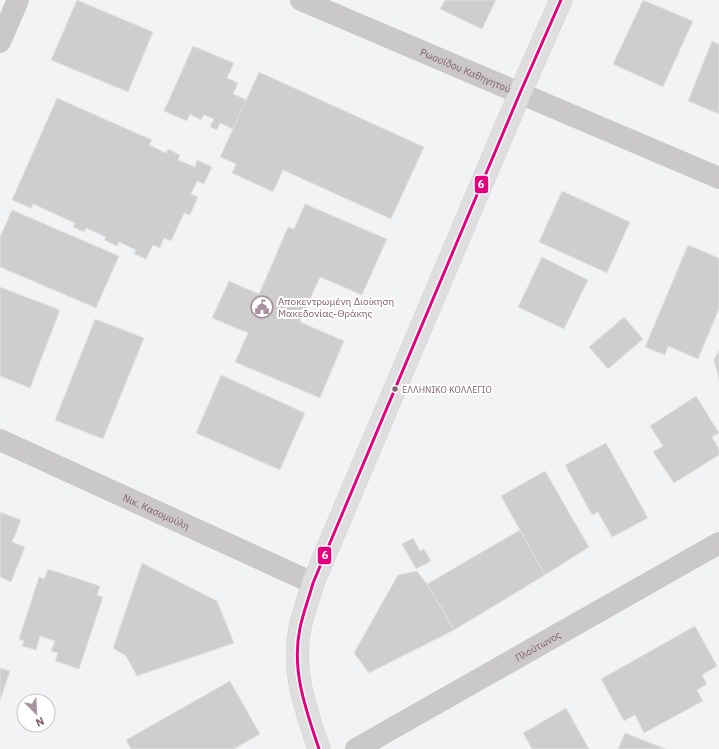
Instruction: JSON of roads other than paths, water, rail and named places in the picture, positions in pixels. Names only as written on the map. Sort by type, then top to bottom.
[{"type":"main road","points":[[319,749],[303,702],[298,663],[300,629],[313,583],[520,93],[561,0]]},
{"type":"street","points":[[0,42],[18,0]]},
{"type":"street","name":"Ρωσσίδου Καθηγητού","points":[[302,0],[719,178]]},
{"type":"street","name":"Νικ. Κασομούλη","points":[[0,440],[313,583]]},
{"type":"street","name":"Πλούτωνος","points":[[356,749],[719,543]]},
{"type":"place","name":"Αποκεντρωμένη Διοίκηση Μακεδονίας-Θράκης","points":[[262,307]]},
{"type":"place","name":"ΕΛΛΗΝΙΚΟ ΚΟΛΛΕΓΙΟ","points":[[395,389]]}]
